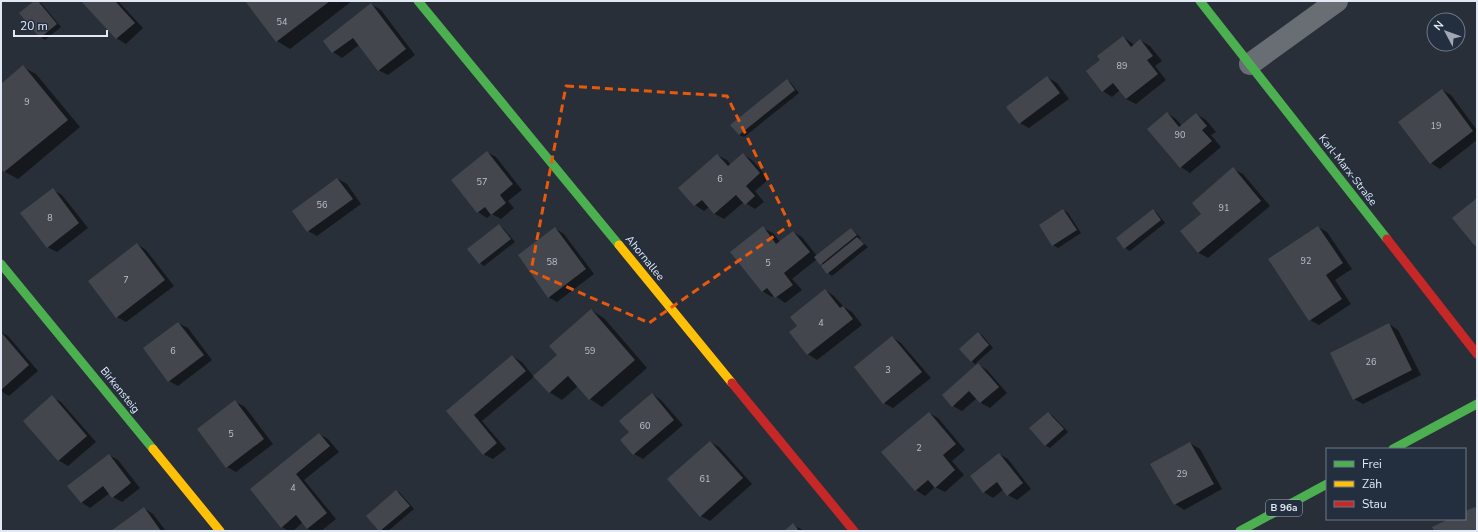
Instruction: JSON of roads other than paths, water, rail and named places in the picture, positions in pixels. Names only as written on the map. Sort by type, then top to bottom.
[{"type":"street","name":"Ahornallee","points":[[418,1],[854,531]]},
{"type":"street","name":"Karl-Marx-Straße","points":[[1200,1],[1477,354]]},
{"type":"street","points":[[1250,64],[1338,1]]},
{"type":"street","name":"Birkensteig","points":[[1,264],[220,531]]},
{"type":"street","points":[[1395,448],[1477,404]]},
{"type":"street","name":"B 96a","points":[[1240,531],[1326,485]]}]
